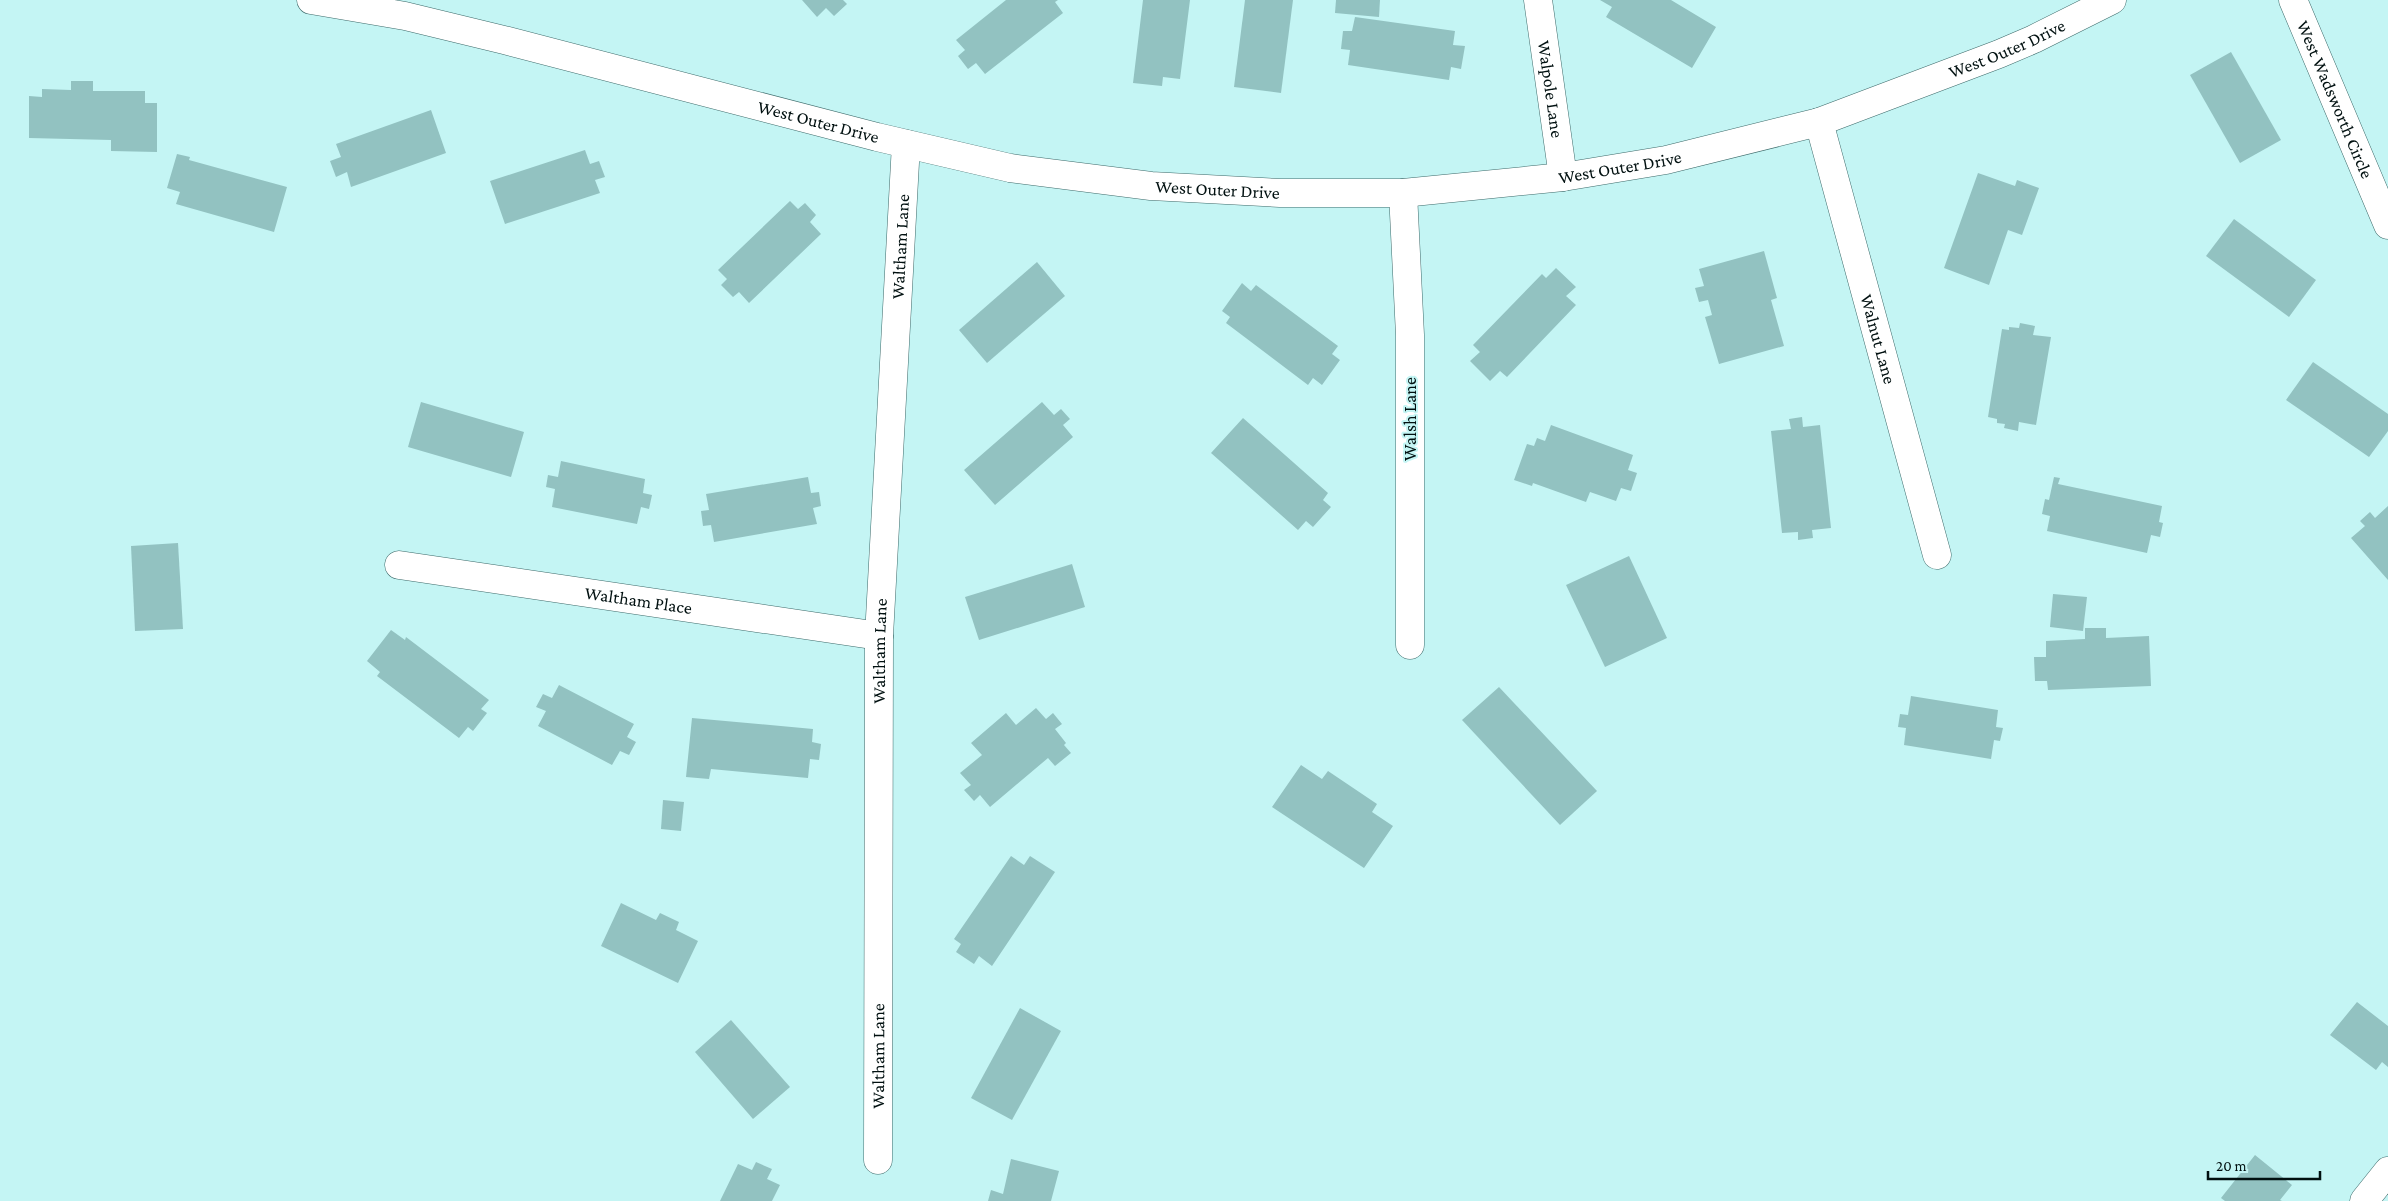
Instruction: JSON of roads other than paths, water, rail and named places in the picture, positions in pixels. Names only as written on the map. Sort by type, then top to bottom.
[{"type":"street","name":"West Outer Drive","points":[[311,0],[404,16],[504,40],[906,144],[1010,168],[1151,186],[1280,193],[1403,193],[1563,177],[1666,160],[1818,122],[2008,50],[2112,0]]},
{"type":"street","name":"Walpole Lane","points":[[1538,0],[1563,177]]},
{"type":"street","name":"West Wadsworth Circle","points":[[2293,0],[2388,225]]},
{"type":"street","name":"Walnut Lane","points":[[1818,122],[1937,555]]},
{"type":"street","name":"Waltham Lane","points":[[878,1160],[880,636],[906,144]]},
{"type":"street","name":"Walsh Lane","points":[[1403,193],[1410,335],[1410,644]]},
{"type":"street","name":"Waltham Place","points":[[399,565],[880,636]]},
{"type":"street","points":[[2364,1201],[2388,1171]]}]
